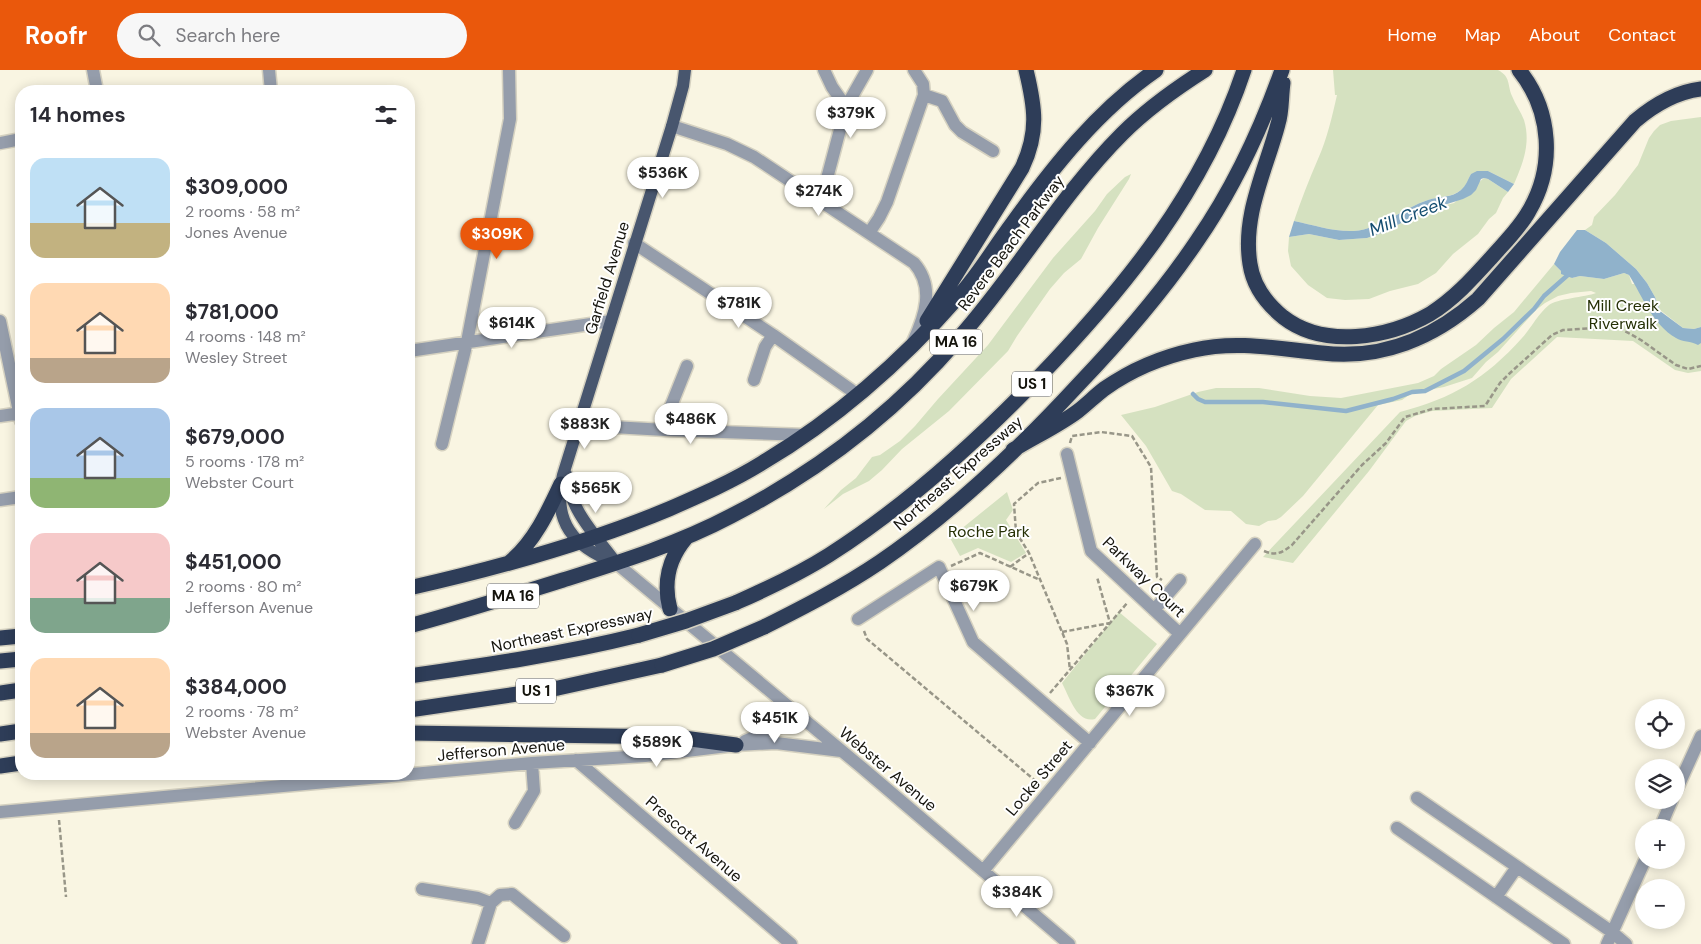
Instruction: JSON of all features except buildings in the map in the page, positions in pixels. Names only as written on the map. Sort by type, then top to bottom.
[{"type":"highway","points":[[913,344],[1027,158],[1034,136],[1035,124],[1026,70]]},
{"type":"highway","name":"Revere Beach Parkway","points":[[415,587],[507,564],[580,543],[661,512],[718,487],[761,464],[806,435],[858,395],[913,344],[969,285],[1038,189],[1075,144],[1113,105],[1156,70]]},
{"type":"highway","name":"Revere Beach Parkway","points":[[415,624],[461,612],[616,563],[686,537],[731,516],[800,476],[855,436],[904,395],[942,358],[976,318],[1056,211],[1104,152],[1162,99],[1205,70]]},
{"type":"highway","points":[[1283,70],[1279,122],[1253,206],[1248,246],[1252,272],[1262,294],[1272,307],[1285,318],[1306,330],[1324,335],[1357,336],[1387,331],[1415,321],[1442,305],[1478,273],[1507,240],[1528,212],[1537,195],[1543,177],[1547,142],[1540,108],[1534,92],[1519,70]]},
{"type":"highway","name":"Northeast Expressway","points":[[415,709],[550,689],[662,665],[713,649],[764,627],[835,590],[888,556],[945,512],[1013,450],[1061,403],[1152,302],[1188,254],[1213,216],[1238,170],[1283,70]]},
{"type":"highway","name":"Northeast Expressway","points":[[415,675],[587,648],[686,621],[735,603],[782,581],[828,556],[879,521],[953,460],[998,418],[1042,374],[1121,287],[1166,226],[1195,180],[1242,74]]},
{"type":"highway","points":[[1013,450],[1077,411],[1097,394],[1121,378],[1151,363],[1177,354],[1215,347],[1252,345],[1324,354],[1358,354],[1392,348],[1424,337],[1453,320],[1478,299],[1635,121],[1668,99],[1685,92],[1701,89]]},
{"type":"highway","points":[[507,564],[520,553],[536,532],[561,484]]},
{"type":"highway","points":[[670,609],[667,587],[670,565],[676,551],[686,537]]},
{"type":"highway","points":[[0,638],[15,637]]},
{"type":"highway","points":[[0,661],[15,660]]},
{"type":"highway","points":[[0,693],[15,691]]},
{"type":"highway","points":[[0,734],[15,732]]},
{"type":"highway","points":[[415,733],[676,737],[736,745]]},
{"type":"highway","points":[[0,766],[15,764]]},
{"type":"main road","name":"Garfield Avenue","points":[[616,563],[595,554],[580,543],[569,530],[562,515],[559,501],[561,484],[634,243],[672,126],[683,86],[685,70]]},
{"type":"main road","name":"Garfield Avenue","points":[[566,466],[566,480],[570,494],[580,514],[616,563]]},
{"type":"street","points":[[93,70],[96,85]]},
{"type":"street","points":[[269,70],[270,85]]},
{"type":"street","points":[[442,444],[467,342],[510,119],[509,70]]},
{"type":"street","points":[[824,70],[832,87],[846,107]]},
{"type":"street","points":[[821,201],[846,107],[867,70]]},
{"type":"street","points":[[869,233],[880,218],[887,202],[924,95],[924,84],[914,70]]},
{"type":"street","points":[[924,95],[942,101],[955,125],[962,132],[993,151]]},
{"type":"street","points":[[672,126],[745,152],[908,258],[924,277],[927,289],[922,320],[913,344]]},
{"type":"street","points":[[0,143],[15,140]]},
{"type":"street","points":[[634,243],[858,395]]},
{"type":"street","points":[[0,321],[15,389]]},
{"type":"street","points":[[415,350],[611,321]]},
{"type":"street","points":[[754,380],[764,347],[772,335]]},
{"type":"street","points":[[665,430],[667,416],[686,366]]},
{"type":"street","points":[[0,416],[15,416]]},
{"type":"street","points":[[578,425],[806,435]]},
{"type":"street","name":"Parkway Court","points":[[1067,454],[1091,551],[1180,634]]},
{"type":"street","points":[[0,500],[15,498]]},
{"type":"street","name":"Locke Street","points":[[983,871],[1255,544]]},
{"type":"street","name":"Webster Avenue","points":[[616,563],[1069,944]]},
{"type":"street","points":[[858,619],[939,567],[972,642],[1090,743]]},
{"type":"street","points":[[1154,610],[1176,585]]},
{"type":"street","name":"Jefferson Avenue","points":[[736,745],[773,729],[792,710]]},
{"type":"street","points":[[1685,771],[1701,736]]},
{"type":"street","name":"Jefferson Avenue","points":[[415,774],[532,763],[644,756],[736,745],[776,743],[841,751]]},
{"type":"street","name":"Prescott Avenue","points":[[576,760],[791,944]]},
{"type":"street","points":[[515,823],[534,791],[532,763]]},
{"type":"street","name":"Jefferson Avenue","points":[[0,812],[344,780]]},
{"type":"street","points":[[1418,798],[1517,867],[1610,938],[1626,944]]},
{"type":"street","points":[[1397,828],[1564,944]]},
{"type":"street","points":[[1496,897],[1517,867]]},
{"type":"street","points":[[1610,938],[1641,869]]},
{"type":"street","points":[[422,889],[478,898],[491,903]]},
{"type":"street","points":[[478,944],[491,903],[500,894],[512,894],[564,936]]},
{"type":"path","points":[[1255,544],[1270,554],[1285,551],[1362,465],[1380,448],[1405,417],[1432,409],[1485,406],[1504,379],[1554,332],[1614,325],[1676,365],[1688,369],[1701,366]]},
{"type":"path","points":[[1067,454],[1072,436],[1101,432],[1132,436],[1151,467],[1157,576],[1176,585]]},
{"type":"path","points":[[1070,670],[1067,644],[1029,553],[1016,532],[1014,504],[1038,484],[1072,476]]},
{"type":"path","points":[[1091,551],[1110,623]]},
{"type":"path","points":[[941,571],[980,553],[1040,581]]},
{"type":"path","points":[[1010,567],[1029,553]]},
{"type":"path","points":[[1042,702],[1135,593]]},
{"type":"path","points":[[858,619],[867,640],[1049,792]]},
{"type":"path","points":[[1062,632],[1110,623]]},
{"type":"path","points":[[57,806],[66,897]]},
{"type":"green space","points":[[1333,70],[1498,70],[1507,78],[1512,96],[1523,117],[1526,128],[1525,153],[1514,184],[1488,171],[1471,174],[1463,189],[1457,193],[1432,199],[1383,222],[1354,231],[1324,228],[1294,221],[1324,144],[1331,120],[1337,95],[1335,95]]},
{"type":"green space","points":[[1701,117],[1701,327],[1694,329],[1683,328],[1660,310],[1647,283],[1636,269],[1606,243],[1585,230],[1592,225],[1594,217],[1615,195],[1638,165],[1649,138],[1660,125],[1671,121]]},
{"type":"green space","points":[[1131,174],[1081,259],[1064,273],[1050,289],[1008,351],[949,411],[902,449],[882,470],[869,481],[843,494],[824,509],[841,490],[856,478],[872,457],[880,455],[900,441],[915,426],[988,345],[1053,258],[1095,211],[1107,194],[1125,177]]},
{"type":"green space","points":[[1484,178],[1508,192],[1496,213],[1478,234],[1453,254],[1436,273],[1418,284],[1390,291],[1369,299],[1345,300],[1327,298],[1308,285],[1291,266],[1288,251],[1289,237],[1309,234],[1339,240],[1367,238],[1428,210],[1454,203]]},
{"type":"green space","name":"Mill Creek Riverwalk","points":[[1554,264],[1572,278],[1580,276],[1604,279],[1624,273],[1629,275],[1632,284],[1635,284],[1655,318],[1701,339],[1701,371],[1688,373],[1675,370],[1633,341],[1557,337],[1511,379],[1492,408],[1432,411],[1406,421],[1369,471],[1293,563],[1263,557],[1400,412],[1452,393],[1481,376],[1522,338],[1549,305],[1558,301],[1596,293],[1591,291],[1571,293],[1558,296],[1545,303],[1536,310],[1472,378],[1444,387],[1412,393],[1402,400],[1378,405],[1303,496],[1281,517],[1259,526],[1246,524],[1231,511],[1205,510],[1181,494],[1172,491],[1146,446],[1121,415],[1155,407],[1198,392],[1216,388],[1259,388],[1310,396],[1341,398],[1418,383],[1434,376],[1476,345],[1514,312]]},
{"type":"green space","name":"Roche Park","points":[[1007,492],[1013,510],[1006,520],[1026,553],[1011,562],[978,548],[960,556],[950,538]]},
{"type":"green space","points":[[1119,612],[1157,644],[1095,719],[1089,719],[1083,717],[1074,708],[1062,683]]},
{"type":"water","name":"Mill Creek","points":[[1477,171],[1488,171],[1514,184],[1508,192],[1488,179],[1481,179],[1476,190],[1471,195],[1428,210],[1367,238],[1339,240],[1309,234],[1289,237],[1294,221],[1346,231],[1373,226],[1419,204],[1457,193],[1464,187],[1471,174]]},
{"type":"water","points":[[1577,230],[1585,230],[1606,243],[1636,269],[1655,297],[1660,311],[1683,328],[1694,329],[1701,327],[1701,343],[1698,345],[1676,338],[1660,325],[1629,275],[1624,273],[1604,279],[1580,276],[1572,278],[1561,274],[1561,271],[1554,264],[1560,252]]},
{"type":"waterway","points":[[1193,394],[1205,402],[1263,402],[1346,411],[1412,392],[1425,391],[1464,371],[1503,339],[1534,309],[1544,296],[1569,274]]}]
